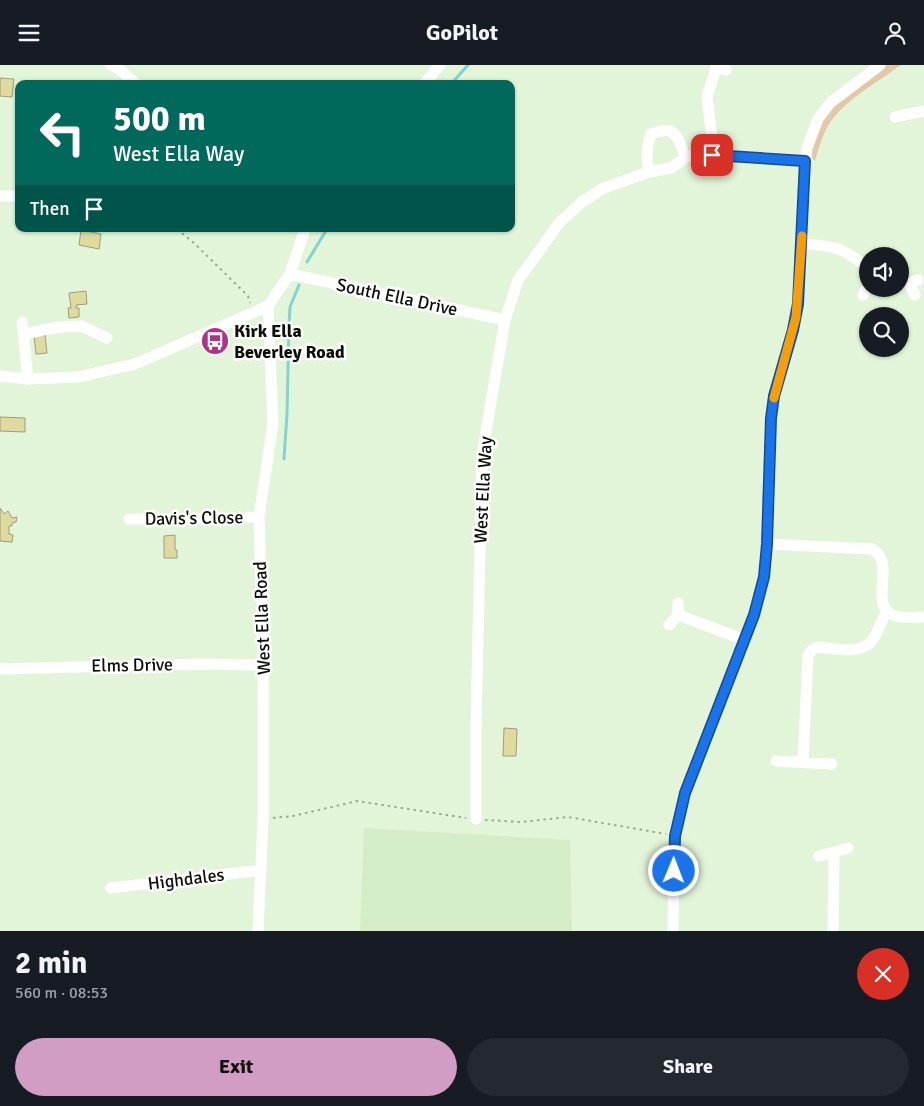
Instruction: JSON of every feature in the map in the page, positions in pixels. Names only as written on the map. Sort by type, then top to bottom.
[{"type":"street","points":[[111,65],[131,80]]},
{"type":"street","points":[[674,931],[674,846],[680,812],[696,763],[745,641],[764,577],[767,544],[771,418],[774,396],[796,317],[802,244],[805,161],[810,138],[822,113],[830,103],[880,65]]},
{"type":"street","points":[[427,80],[436,67]]},
{"type":"street","points":[[714,155],[707,97],[716,68],[726,70]]},
{"type":"street","points":[[895,117],[924,111]]},
{"type":"street","points":[[649,172],[646,148],[651,134],[664,129],[671,131],[680,140],[686,157]]},
{"type":"street","name":"West Ella Way","points":[[476,819],[476,726],[482,455],[504,320],[518,280],[560,222],[582,202],[604,188],[649,172],[671,168],[686,157],[698,154],[805,161]]},
{"type":"street","points":[[0,196],[15,196]]},
{"type":"street","points":[[0,376],[28,379],[78,377],[135,364],[252,313],[268,305],[290,274],[304,232]]},
{"type":"street","points":[[802,244],[832,245],[851,253],[859,261]]},
{"type":"street","name":"South Ella Drive","points":[[290,274],[504,320]]},
{"type":"street","points":[[909,281],[915,295]]},
{"type":"street","name":"West Ella Road","points":[[258,931],[264,819],[264,665],[259,517],[273,423],[268,305]]},
{"type":"street","points":[[28,379],[23,328],[82,326],[100,337]]},
{"type":"street","name":"Davis's Close","points":[[129,519],[259,517]]},
{"type":"street","points":[[767,544],[868,548],[876,551],[882,560],[882,601],[887,611],[896,616],[924,617]]},
{"type":"street","points":[[670,625],[678,615],[678,603]]},
{"type":"street","points":[[803,762],[808,655],[813,649],[818,647],[858,650],[865,647],[875,637],[880,622],[887,611]]},
{"type":"street","points":[[678,615],[745,641]]},
{"type":"street","name":"Elms Drive","points":[[0,669],[199,664],[264,665]]},
{"type":"street","points":[[776,761],[832,764]]},
{"type":"street","points":[[819,856],[848,848]]},
{"type":"street","points":[[833,931],[834,852]]},
{"type":"street","name":"Highdales","points":[[110,888],[261,870]]},
{"type":"path","points":[[181,232],[248,296],[252,313]]},
{"type":"shaded area","points":[[886,65],[901,65],[854,98],[838,113],[826,130],[815,161],[808,155],[825,113]]},
{"type":"shaded area","points":[[364,828],[570,840],[572,931],[360,931]]},
{"type":"building","points":[[0,78],[14,79],[12,97],[0,96]]},
{"type":"building","points":[[81,232],[101,234],[99,249],[79,245]]},
{"type":"building","points":[[86,291],[87,304],[76,305],[76,308],[79,308],[79,317],[69,318],[68,308],[71,308],[69,293]]},
{"type":"building","points":[[45,335],[47,353],[36,354],[34,336]]},
{"type":"building","points":[[0,417],[25,418],[25,432],[0,431]]},
{"type":"building","points":[[0,508],[4,514],[8,511],[12,518],[17,517],[16,522],[9,526],[9,534],[13,535],[12,542],[0,541]]},
{"type":"building","points":[[175,535],[177,558],[164,558],[164,536]]},
{"type":"building","points":[[504,728],[517,729],[516,756],[503,756]]},
{"type":"waterway","points":[[455,80],[468,65]]},
{"type":"waterway","points":[[307,262],[325,232]]},
{"type":"waterway","points":[[284,459],[290,307],[299,285]]},
{"type":"slow traffic","points":[[774,398],[796,317],[802,236]]},
{"type":"place","name":"Kirk Ella Beverley Road","points":[[215,341]]},
{"type":"route","points":[[674,871],[675,836],[685,793],[745,641],[764,577],[767,555],[771,418],[774,396],[796,317],[802,244],[805,161],[712,155]]}]
